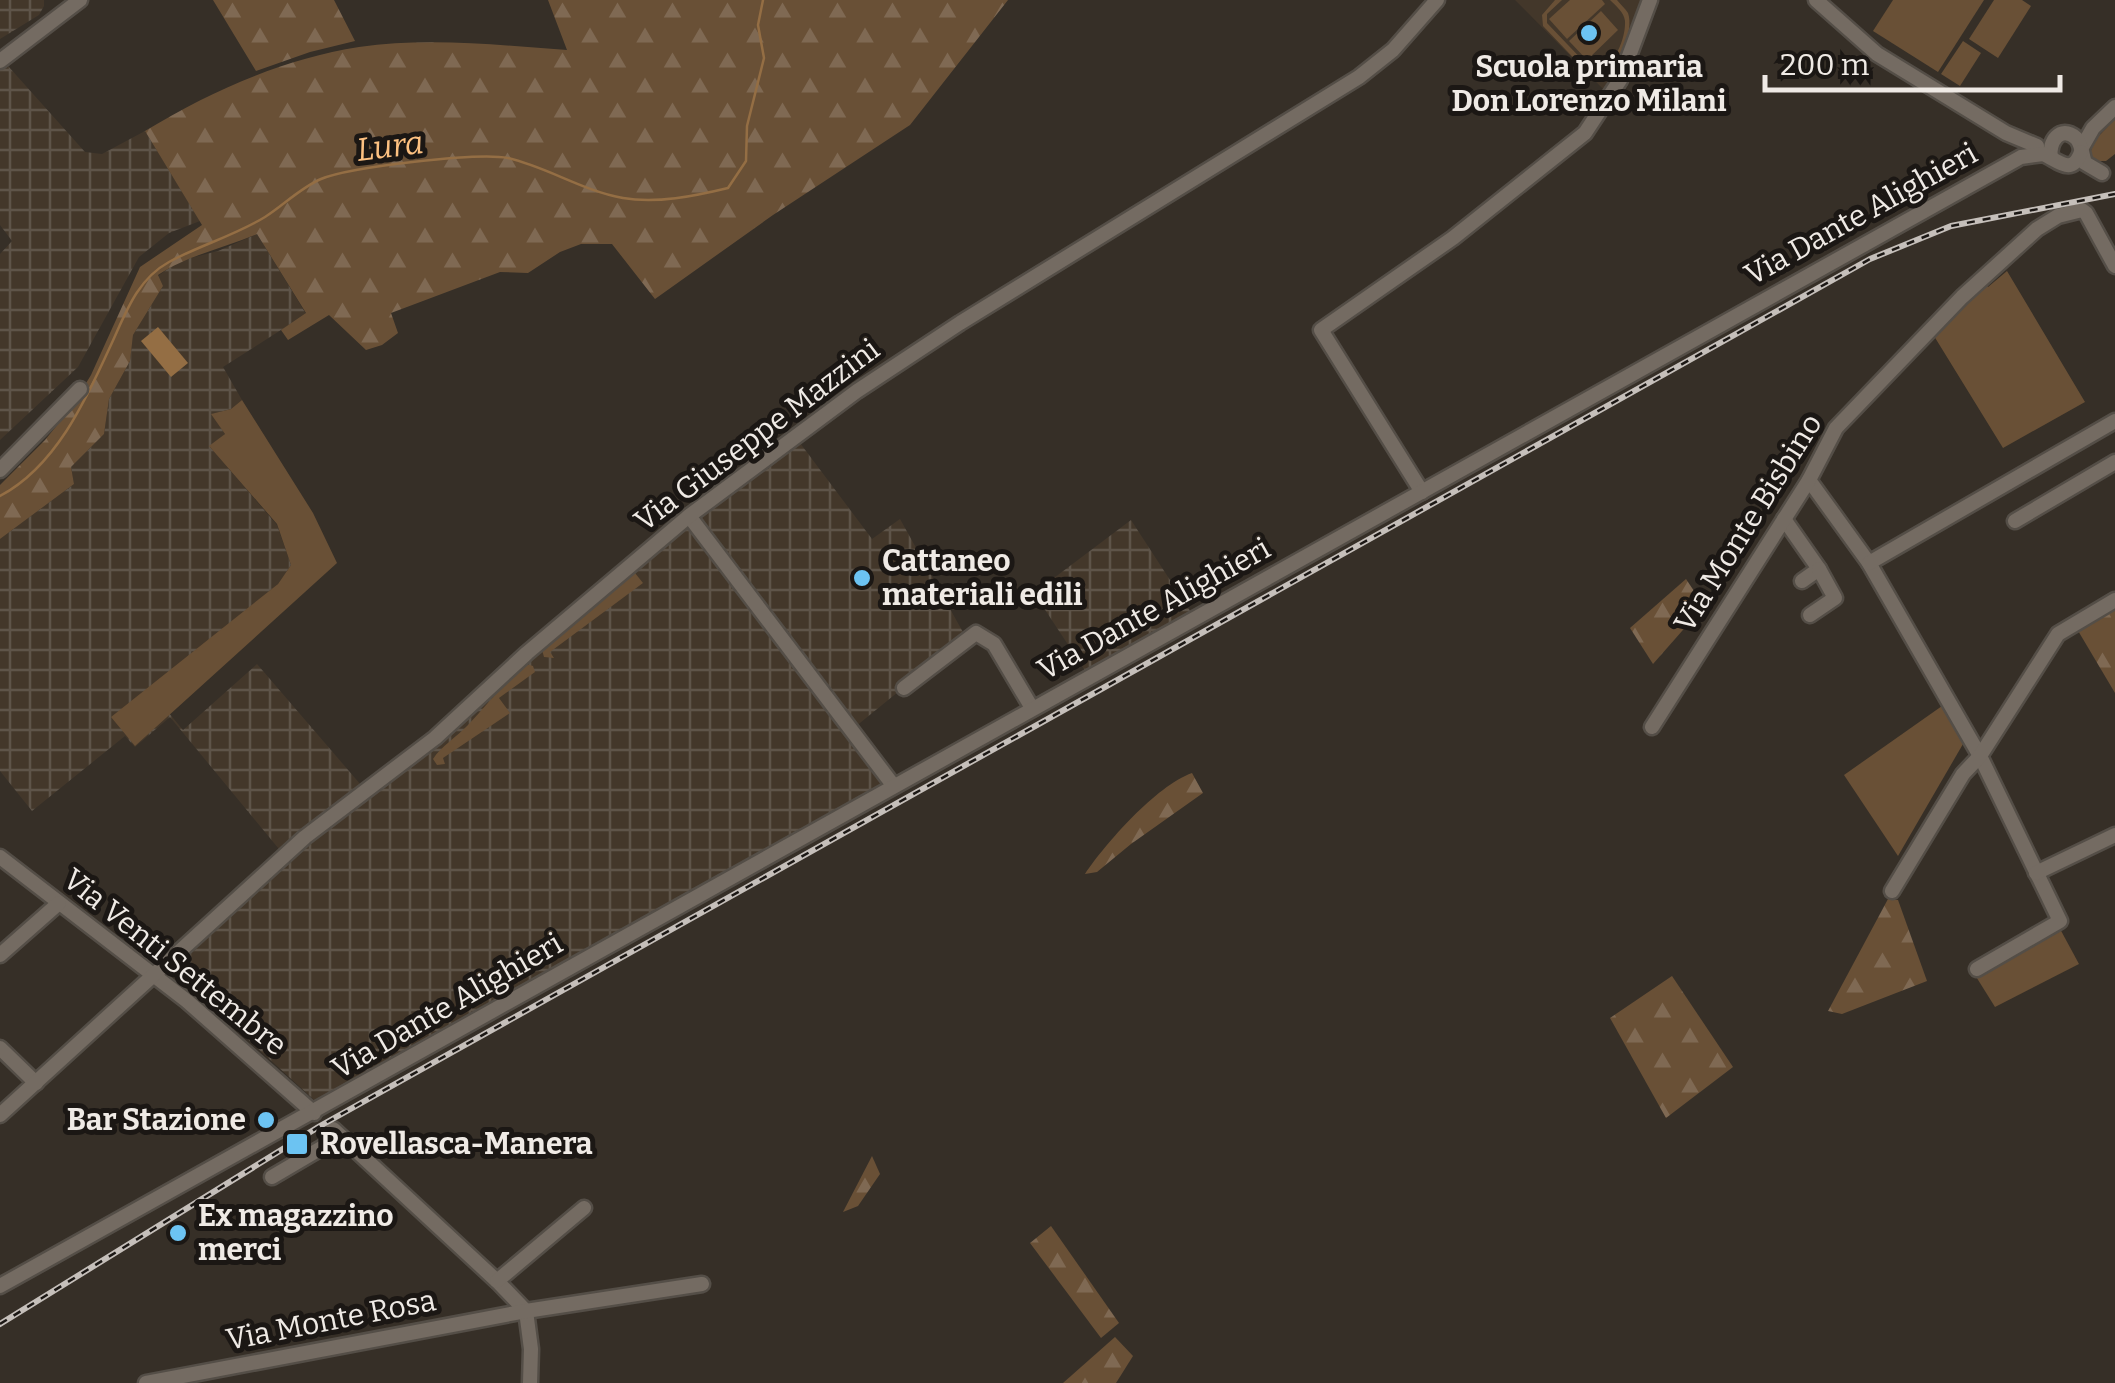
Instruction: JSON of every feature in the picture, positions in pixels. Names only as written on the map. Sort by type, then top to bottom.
[{"type":"street","points":[[0,61],[61,6],[80,0]]},
{"type":"street","name":"Via Giuseppe Mazzini","points":[[0,1115],[305,837],[435,738],[530,650],[689,516],[901,362],[1359,77],[1394,50],[1438,0]]},
{"type":"street","points":[[1422,492],[1321,330],[1453,238],[1584,133],[1620,80],[1650,0]]},
{"type":"street","points":[[1816,0],[1877,54],[2010,137],[2024,155]]},
{"type":"street","points":[[2108,172],[2083,172],[2057,164],[2049,146],[2059,135],[2070,134],[2115,106]]},
{"type":"street","points":[[2067,166],[2077,162],[2088,134],[2115,106]]},
{"type":"street","points":[[2070,134],[2079,141],[2085,163],[2108,172]]},
{"type":"street","points":[[2010,137],[2016,152],[2051,157]]},
{"type":"street","name":"Via Dante Alighieri","points":[[0,1286],[2053,139]]},
{"type":"street","name":"Via Monte Bisbino","points":[[1652,727],[1809,480],[1836,428],[1962,296],[2046,222],[2076,211],[2086,213],[2115,266]]},
{"type":"street","points":[[0,470],[80,388]]},
{"type":"street","points":[[1869,563],[2115,421]]},
{"type":"street","points":[[2015,522],[2115,462]]},
{"type":"street","points":[[1809,480],[1869,563],[1980,756],[2060,921],[1978,969]]},
{"type":"street","points":[[689,516],[894,785]]},
{"type":"street","points":[[1784,520],[1819,569],[1834,598],[1810,616]]},
{"type":"street","points":[[1802,582],[1819,569]]},
{"type":"street","points":[[1892,890],[1963,774],[1980,756],[2058,634],[2115,600]]},
{"type":"street","points":[[904,688],[976,633],[994,644],[1032,708]]},
{"type":"street","points":[[2036,873],[2115,835]]},
{"type":"street","name":"Via Venti Settembre","points":[[0,856],[154,975],[314,1113]]},
{"type":"street","points":[[0,955],[59,903]]},
{"type":"street","points":[[0,1048],[36,1083]]},
{"type":"street","points":[[272,1176],[336,1134],[498,1280],[526,1311],[530,1383]]},
{"type":"street","points":[[498,1280],[584,1208]]},
{"type":"street","name":"Via Monte Rosa","points":[[146,1383],[526,1311],[702,1284]]},
{"type":"shaded area","points":[[0,0],[44,0],[44,6],[39,15],[0,39]]},
{"type":"shaded area","name":"Scuola primaria Don Lorenzo Milani","points":[[1515,0],[1643,0],[1605,91]]},
{"type":"shaded area","points":[[0,57],[85,152],[102,154],[145,131],[200,221],[169,233],[139,257],[78,367],[0,440],[0,254],[12,241],[0,225]]},
{"type":"shaded area","points":[[257,234],[306,314],[223,367],[242,400],[231,409],[212,414],[225,434],[210,447],[277,525],[291,565],[278,584],[149,689],[183,730],[257,664],[367,792],[634,574],[697,512],[797,439],[872,539],[900,519],[969,643],[903,697],[898,692],[855,727],[894,783],[323,1108],[173,971],[288,860],[170,717],[135,747],[125,736],[32,811],[0,771],[0,539],[74,484],[71,467],[104,434],[109,399],[130,361],[133,335],[163,286],[158,276],[179,261],[218,251]]},
{"type":"shaded area","points":[[158,327],[188,363],[171,377],[141,341]]},
{"type":"shaded area","points":[[1131,520],[1194,617],[1088,675],[1034,593]]},
{"type":"green space","points":[[213,0],[334,0],[355,41],[256,71]]},
{"type":"green space","points":[[548,0],[1008,0],[910,125],[655,299],[612,244],[581,244],[560,252],[528,273],[500,272],[391,313],[398,333],[382,345],[366,350],[329,315],[288,340],[281,330],[306,313],[257,234],[170,268],[158,275],[163,286],[133,335],[130,361],[109,399],[104,434],[71,467],[74,484],[0,539],[0,485],[71,408],[91,375],[140,267],[202,225],[145,131],[248,78],[331,52],[437,42],[567,50]]},
{"type":"green space","points":[[1555,0],[1562,0],[1547,14],[1547,23],[1590,68],[1611,61],[1623,37],[1624,18],[1610,0],[1617,0],[1627,11],[1626,43],[1607,70],[1587,72],[1543,26],[1542,15]]},
{"type":"green space","points":[[1570,0],[1602,0],[1605,4],[1567,39],[1549,19]]},
{"type":"green space","points":[[1893,0],[1984,0],[1938,72],[1873,31]]},
{"type":"green space","points":[[1994,0],[2022,0],[2031,6],[1998,58],[1969,39]]},
{"type":"green space","points":[[1601,11],[1618,30],[1587,60],[1569,41]]},
{"type":"green space","points":[[1963,41],[1981,53],[1960,86],[1941,74]]},
{"type":"green space","points":[[2115,119],[2115,154],[2106,161],[2094,161],[2090,155],[2093,142]]},
{"type":"green space","points":[[2007,271],[2085,402],[2003,448],[1934,336],[1984,282],[1988,287]]},
{"type":"green space","points":[[242,400],[313,513],[337,563],[135,746],[111,717],[278,584],[291,565],[277,524],[209,446],[225,434],[211,414],[231,409]]},
{"type":"green space","points":[[635,573],[643,583],[550,652],[554,658],[544,657],[542,650]]},
{"type":"green space","points":[[1686,579],[1704,606],[1653,664],[1630,628]]},
{"type":"green space","points":[[2115,607],[2115,693],[2077,629]]},
{"type":"green space","points":[[526,664],[533,666],[535,672],[499,698],[510,713],[443,758],[445,764],[437,765],[433,759],[436,754]]},
{"type":"green space","points":[[1942,706],[1963,744],[1898,856],[1844,775]]},
{"type":"green space","points":[[1192,773],[1203,793],[1097,872],[1085,874],[1148,802]]},
{"type":"green space","points":[[1888,899],[1898,900],[1927,981],[1842,1014],[1828,1011]]},
{"type":"green space","points":[[2059,927],[2079,964],[1995,1007],[1975,975]]},
{"type":"green space","points":[[1672,976],[1733,1067],[1666,1118],[1610,1018]]},
{"type":"green space","points":[[872,1156],[880,1174],[858,1206],[843,1212]]},
{"type":"green space","points":[[1051,1226],[1119,1323],[1101,1338],[1030,1243]]},
{"type":"green space","points":[[1115,1337],[1133,1356],[1116,1383],[1063,1383]]},
{"type":"waterway","name":"Lura","points":[[0,496],[37,468],[66,431],[148,278],[169,262],[265,217],[321,179],[385,166],[493,157],[522,162],[594,190],[636,200],[662,200],[728,188],[746,161],[747,126],[764,58],[758,25],[763,0]]},
{"type":"railway","points":[[0,1324],[320,1126],[1870,259],[1951,226],[2115,194]]},
{"type":"place","name":"Scuola primaria Don Lorenzo Milani","points":[[1589,33]]},
{"type":"place","name":"Cattaneo materiali edili","points":[[862,578]]},
{"type":"place","name":"Bar Stazione","points":[[266,1120]]},
{"type":"place","name":"Rovellasca-Manera","points":[[297,1144]]},
{"type":"place","name":"Ex magazzino merci","points":[[178,1233]]}]
